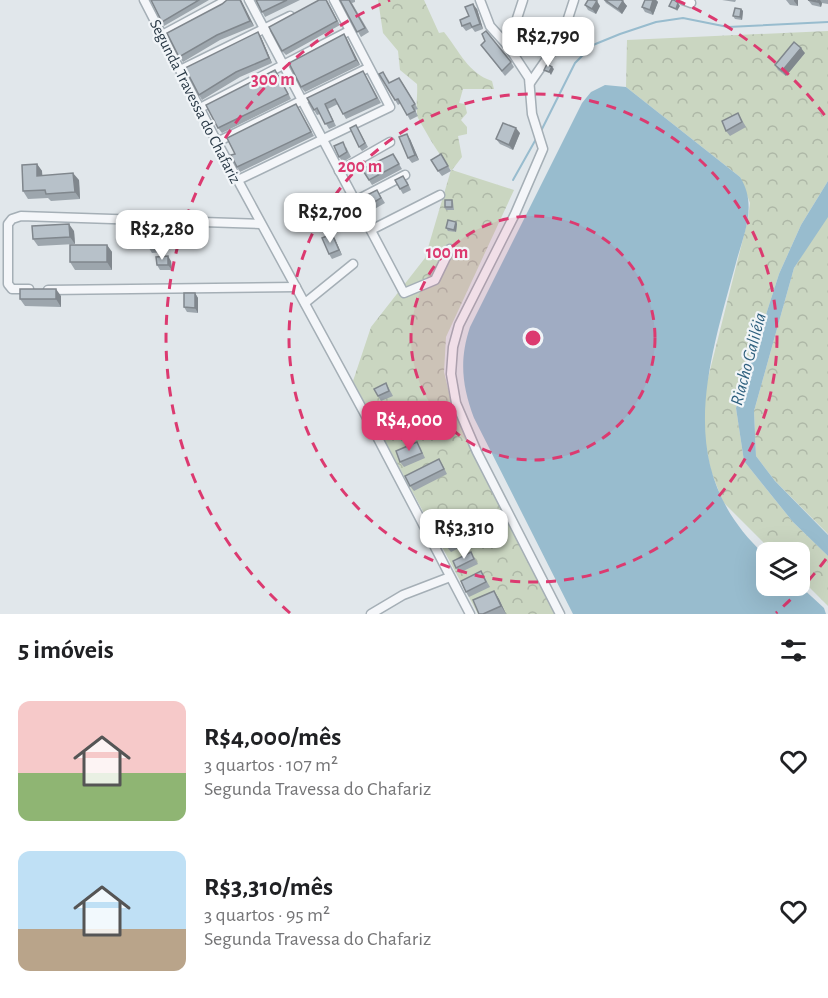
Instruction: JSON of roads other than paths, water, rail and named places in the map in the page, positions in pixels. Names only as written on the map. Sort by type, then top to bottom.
[{"type":"street","name":"Segunda Travessa do Chafariz","points":[[144,0],[260,224],[305,303],[470,614]]},
{"type":"street","points":[[162,34],[226,0]]},
{"type":"street","points":[[249,0],[404,293],[435,280],[450,249]]},
{"type":"street","points":[[238,180],[390,107],[334,0]]},
{"type":"street","points":[[480,0],[490,26],[525,69],[530,83],[532,114],[542,140],[541,156],[520,204],[459,325],[453,347],[451,374],[456,403],[477,452],[560,614]]},
{"type":"street","points":[[508,46],[523,0]]},
{"type":"street","points":[[530,83],[562,38],[574,0]]},
{"type":"street","points":[[180,70],[303,9]]},
{"type":"street","points":[[200,108],[349,31]]},
{"type":"street","points":[[217,142],[368,68]]},
{"type":"street","points":[[339,171],[390,142]]},
{"type":"street","points":[[355,201],[405,175]]},
{"type":"street","points":[[371,230],[440,195]]},
{"type":"street","points":[[260,224],[21,216],[12,219],[8,225],[8,284],[12,289],[36,290],[296,287]]},
{"type":"street","points":[[305,303],[353,264]]},
{"type":"street","points":[[371,614],[403,596],[450,577]]},
{"type":"water","points":[[605,85],[626,87],[740,177],[745,187],[749,207],[748,218],[708,377],[705,415],[707,452],[717,488],[736,523],[756,545],[756,596],[810,595],[824,608],[826,614],[573,614],[474,418],[463,373],[464,351],[470,327],[582,103],[591,92]]},
{"type":"water","points":[[828,181],[828,217],[794,268],[754,411],[756,456],[775,481],[828,535],[828,556],[793,522],[744,461],[736,408],[779,274],[801,225]]},
{"type":"waterway","points":[[541,131],[575,63],[593,45],[620,34],[656,22],[683,18],[728,27],[828,22]]},
{"type":"waterway","points":[[513,180],[536,139]]},
{"type":"water label","name":"Riacho Galiléia","points":[[748,359]]}]
